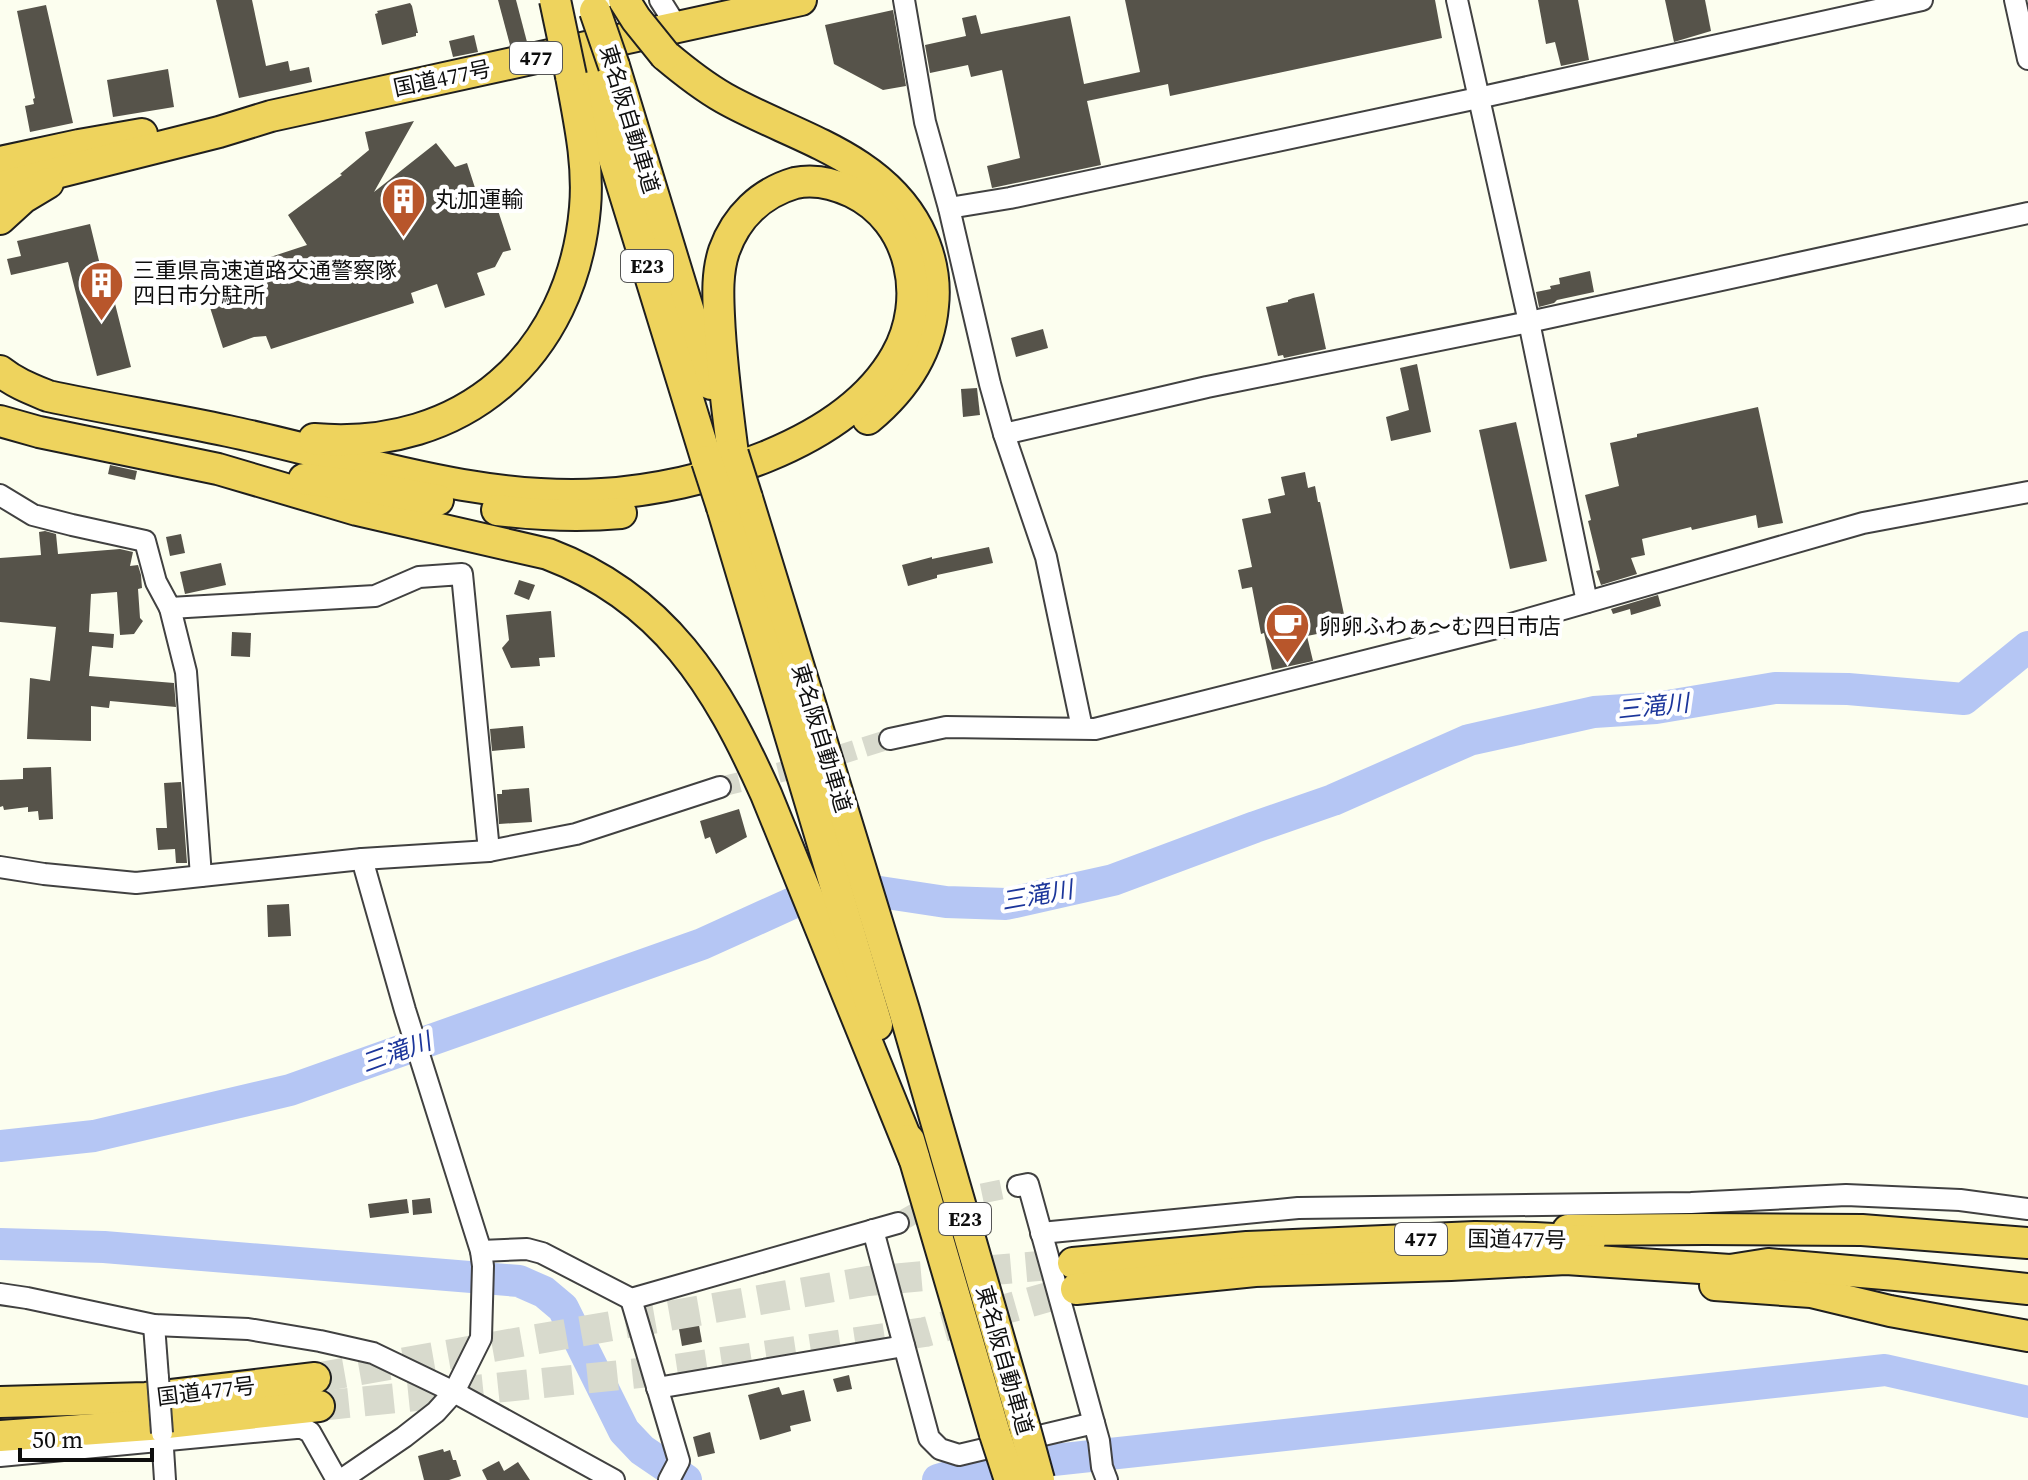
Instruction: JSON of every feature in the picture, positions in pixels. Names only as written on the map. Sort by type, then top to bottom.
[{"type":"highway","points":[[228,431],[343,441],[398,435],[427,427],[452,417],[498,386],[538,344],[567,293],[576,265],[586,206],[583,140],[591,71],[555,0]]},
{"type":"highway","name":"東名阪自動車道","points":[[565,0],[734,502],[859,856],[1039,1480]]},
{"type":"highway","points":[[0,421],[52,435],[218,469],[361,486],[525,513],[576,515],[656,508],[722,493],[781,471],[838,442],[882,408],[900,388],[926,341],[935,290],[924,242],[899,199],[880,181],[828,148],[700,83],[671,41],[650,38],[624,0]]},
{"type":"highway","name":"国道477号","points":[[0,162],[218,121],[271,116],[671,41],[801,0]]},
{"type":"highway","name":"東名阪自動車道","points":[[591,71],[594,6]]},
{"type":"highway","name":"国道477号","points":[[0,187],[83,168],[271,116]]},
{"type":"highway","points":[[0,219],[23,198],[83,168]]},
{"type":"highway","points":[[0,371],[10,379],[48,396],[228,431],[456,484],[530,493],[601,494],[663,487],[725,471],[815,433],[865,396],[896,356],[907,333],[912,312],[914,290],[911,268],[892,225],[876,207],[842,187],[821,182],[801,182],[779,189],[759,200],[732,232],[719,277],[722,377],[720,458]]},
{"type":"highway","points":[[218,469],[357,510],[548,554],[598,576],[650,615],[692,662],[742,741],[799,876],[865,1017]]},
{"type":"highway","name":"東名阪自動車道","points":[[734,502],[831,869],[865,1017],[914,1158],[1010,1480]]},
{"type":"highway","name":"477","points":[[1475,1237],[1510,1230],[1862,1230],[2028,1243]]},
{"type":"highway","name":"国道477号","points":[[1768,1264],[1737,1251],[1475,1237],[1247,1247],[1074,1276],[1566,1259],[1730,1270],[1768,1264],[2028,1289]]},
{"type":"highway","name":"477","points":[[1451,1265],[1811,1292],[1890,1311],[2028,1336]]},
{"type":"highway","name":"国道477号","points":[[0,1402],[317,1392],[149,1425],[0,1436]]},
{"type":"street","points":[[660,0],[671,41]]},
{"type":"street","points":[[904,0],[925,122],[949,208],[990,384],[1046,557],[1082,728]]},
{"type":"street","points":[[1457,0],[1529,322],[1587,602]]},
{"type":"street","points":[[949,208],[1026,195],[1922,0]]},
{"type":"street","points":[[2015,0],[2028,59]]},
{"type":"street","points":[[1004,434],[1207,387],[1529,322],[2028,213]]},
{"type":"street","points":[[890,739],[946,727],[1095,729],[1504,626],[1863,523],[2028,492]]},
{"type":"street","points":[[0,495],[33,515],[145,541],[156,582],[170,608],[186,672],[201,876]]},
{"type":"street","points":[[170,608],[375,596],[419,577],[462,574],[489,851]]},
{"type":"street","points":[[0,867],[136,883],[362,859],[489,851],[576,834],[720,787]]},
{"type":"street","points":[[0,1456],[162,1438],[302,1428],[310,1432],[339,1480],[404,1437],[436,1412],[454,1392],[481,1338],[482,1258],[362,859]]},
{"type":"street","points":[[1018,1186],[1028,1184],[1096,1432],[1104,1473]]},
{"type":"street","points":[[1041,1233],[1298,1208],[1691,1203],[1846,1195],[1960,1200],[2028,1209]]},
{"type":"street","points":[[482,1258],[527,1249],[542,1253],[631,1299],[898,1223]]},
{"type":"street","points":[[873,1230],[929,1438],[940,1449],[959,1455],[1096,1432]]},
{"type":"street","points":[[0,1294],[154,1325],[248,1329],[373,1353],[454,1392],[614,1480]]},
{"type":"street","points":[[631,1299],[679,1461],[673,1471]]},
{"type":"street","points":[[154,1325],[165,1480]]},
{"type":"street","points":[[657,1388],[904,1346]]},
{"type":"building","points":[[216,0],[252,0],[266,66],[288,61],[290,71],[309,67],[312,82],[239,98]]},
{"type":"building","points":[[498,0],[516,0],[527,42],[510,45]]},
{"type":"building","points":[[1125,0],[1435,0],[1442,38],[1170,96],[1168,84],[1087,101],[1101,165],[992,188],[987,166],[1020,158],[1002,70],[971,77],[968,65],[930,73],[925,45],[966,36],[962,18],[976,15],[981,34],[1070,16],[1084,84],[1140,72]]},
{"type":"building","points":[[1538,0],[1578,0],[1589,60],[1561,66],[1555,42],[1546,44]]},
{"type":"building","points":[[1665,0],[1705,0],[1711,31],[1674,42]]},
{"type":"building","points":[[410,3],[418,33],[416,36],[382,45],[375,14],[377,11]]},
{"type":"building","points":[[46,5],[73,123],[30,132],[25,106],[34,104],[35,98],[17,11]]},
{"type":"building","points":[[893,10],[906,86],[883,90],[834,64],[825,25]]},
{"type":"building","points":[[474,35],[478,52],[453,57],[449,41]]},
{"type":"building","points":[[168,69],[174,107],[113,117],[107,80]]},
{"type":"building","name":"丸加運輸","points":[[414,121],[374,192],[436,143],[455,167],[467,163],[476,191],[490,186],[511,250],[503,252],[495,267],[477,273],[485,295],[445,308],[437,284],[411,293],[414,303],[271,349],[266,336],[223,348],[206,295],[242,283],[237,268],[307,245],[288,215],[342,175],[369,150],[365,132]]},
{"type":"building","points":[[90,224],[101,269],[106,268],[131,367],[97,376],[68,262],[11,275],[7,259],[21,256],[17,241]]},
{"type":"building","points":[[1590,271],[1594,292],[1539,307],[1536,292],[1560,284],[1559,278]]},
{"type":"building","points":[[1314,293],[1326,349],[1284,358],[1283,355],[1278,356],[1266,307]]},
{"type":"building","points":[[1043,329],[1048,348],[1016,357],[1011,338]]},
{"type":"building","points":[[1417,364],[1431,432],[1391,441],[1386,417],[1409,410],[1400,368]]},
{"type":"building","points":[[977,388],[980,415],[963,417],[961,389]]},
{"type":"building","points":[[1758,407],[1783,523],[1758,528],[1756,515],[1642,539],[1645,555],[1631,558],[1637,574],[1601,585],[1596,571],[1600,570],[1585,495],[1619,486],[1610,443]]},
{"type":"building","points":[[1516,422],[1547,561],[1510,569],[1479,430]]},
{"type":"building","points":[[110,465],[137,471],[135,480],[108,474]]},
{"type":"building","points":[[1305,472],[1308,488],[1315,486],[1320,502],[1345,619],[1335,621],[1337,630],[1307,636],[1313,661],[1272,670],[1252,587],[1242,589],[1238,570],[1252,567],[1242,519],[1271,513],[1268,499],[1285,495],[1281,477]]},
{"type":"building","points":[[39,532],[56,534],[58,554],[120,549],[133,552],[130,566],[138,565],[141,575],[142,588],[138,589],[140,618],[143,621],[134,634],[120,635],[117,592],[91,594],[89,632],[114,634],[113,648],[92,646],[89,676],[174,683],[176,707],[110,701],[109,708],[91,706],[91,741],[27,739],[30,678],[50,681],[56,627],[0,622],[0,558],[41,555]]},
{"type":"building","points":[[181,534],[185,553],[170,556],[166,537]]},
{"type":"building","points":[[989,547],[993,563],[937,575],[937,578],[908,586],[902,565]]},
{"type":"building","points":[[221,563],[226,585],[185,594],[180,572]]},
{"type":"building","points":[[519,580],[535,585],[529,600],[514,594]]},
{"type":"building","points":[[1658,595],[1661,606],[1631,615],[1630,609],[1613,614],[1611,609]]},
{"type":"building","points":[[551,611],[555,657],[539,658],[540,666],[511,668],[502,648],[509,640],[506,615]]},
{"type":"building","points":[[232,632],[251,633],[250,657],[231,656]]},
{"type":"building","points":[[523,726],[525,748],[492,751],[490,729]]},
{"type":"building","points":[[51,767],[53,819],[39,820],[38,811],[28,812],[28,807],[4,810],[3,806],[0,807],[0,780],[23,779],[23,768]]},
{"type":"building","points":[[181,782],[187,863],[176,863],[175,849],[158,850],[156,828],[167,828],[164,783]]},
{"type":"building","points":[[529,788],[532,822],[499,824],[497,794],[502,794],[502,790]]},
{"type":"building","points":[[739,809],[747,837],[716,854],[710,837],[705,839],[700,821]]},
{"type":"building","points":[[289,904],[291,936],[268,937],[267,905]]},
{"type":"building","points":[[430,1198],[432,1213],[413,1215],[412,1200]]},
{"type":"building","points":[[407,1199],[409,1213],[370,1218],[368,1204]]},
{"type":"building","points":[[695,1303],[702,1342],[682,1346],[675,1307]]},
{"type":"building","points":[[849,1375],[852,1389],[837,1392],[833,1379]]},
{"type":"building","points":[[779,1387],[782,1395],[804,1390],[811,1421],[790,1426],[791,1431],[760,1440],[748,1395]]},
{"type":"building","points":[[710,1432],[715,1453],[698,1457],[693,1437]]},
{"type":"building","points":[[443,1449],[444,1452],[450,1450],[461,1476],[449,1480],[424,1480],[418,1456]]},
{"type":"building","points":[[499,1461],[504,1471],[518,1462],[530,1480],[487,1480],[482,1470]]},
{"type":"waterway","name":"三滝川","points":[[0,1146],[94,1136],[290,1090],[702,944],[797,901],[860,889],[946,902],[1006,904],[1113,880],[1333,800],[1469,740],[1594,712],[1656,708],[1775,688],[1848,689],[1964,699],[2028,647]]},
{"type":"waterway","points":[[0,1244],[104,1247],[519,1281],[544,1292],[563,1308],[624,1431],[642,1450],[686,1480]]},
{"type":"waterway","points":[[938,1480],[980,1468],[1885,1370],[2028,1402]]},
{"type":"tunnel","points":[[720,787],[798,768],[890,739]]},
{"type":"tunnel","points":[[898,1223],[931,1204],[1018,1186]]},
{"type":"tunnel","points":[[315,1378],[868,1281],[1073,1263]]},
{"type":"tunnel","points":[[319,1406],[669,1370],[925,1332],[1076,1289]]},
{"type":"place","name":"丸加運輸","points":[[404,238]]},
{"type":"place","name":"三重県高速道路交通警察隊 四日市分駐所","points":[[102,322]]},
{"type":"place","name":"卵卵ふわぁ～む四日市店","points":[[1288,665]]}]
